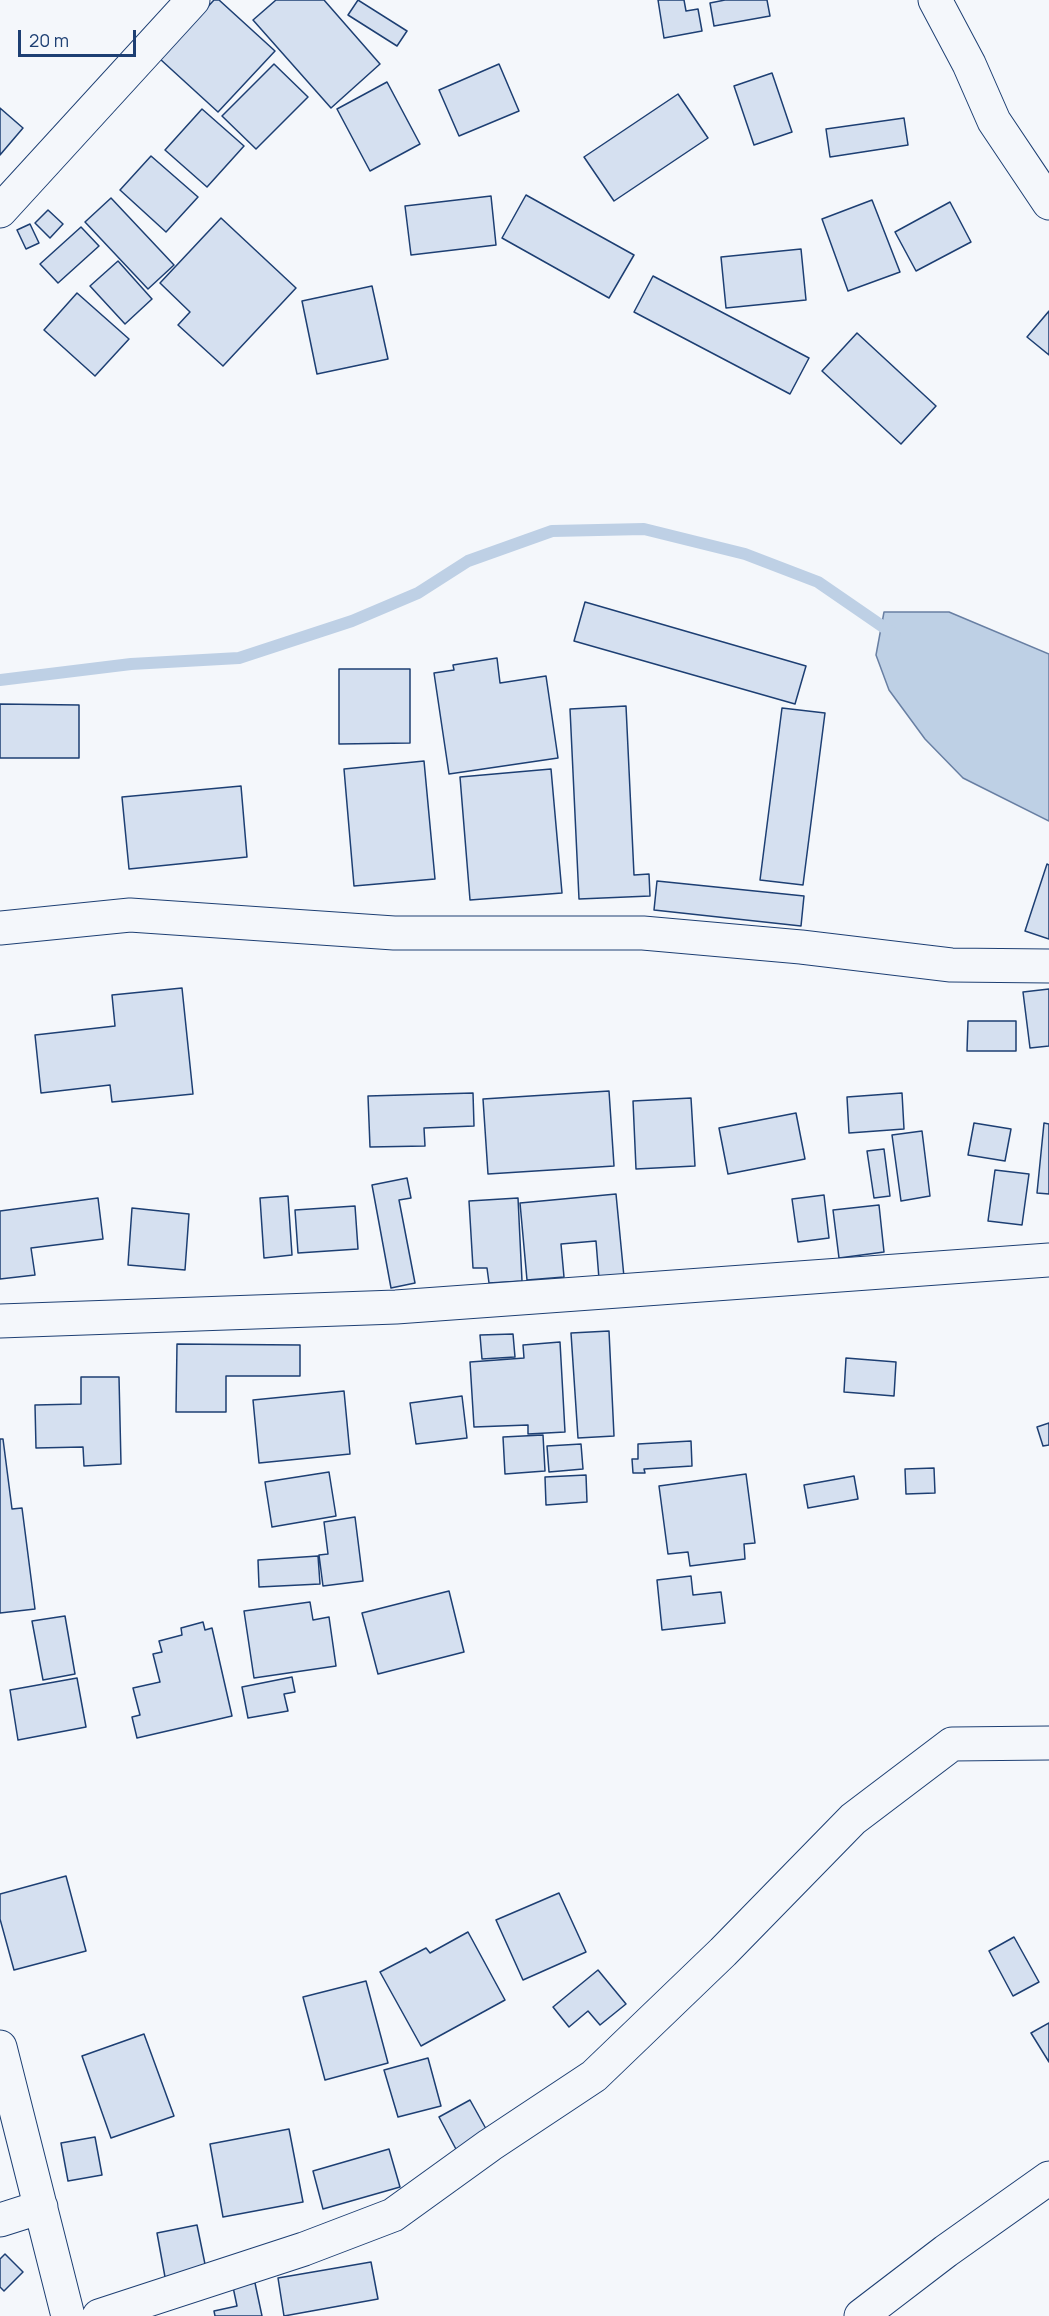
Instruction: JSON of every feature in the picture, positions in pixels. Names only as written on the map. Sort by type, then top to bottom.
[{"type":"street","points":[[0,211],[193,0]]},
{"type":"street","points":[[935,0],[969,64],[994,121],[1049,203]]},
{"type":"street","points":[[0,928],[130,915],[394,933],[643,933],[801,947],[951,965],[1049,966]]},
{"type":"street","points":[[0,1321],[396,1307],[1049,1260]]},
{"type":"street","points":[[99,2316],[304,2249],[393,2215],[490,2145],[594,2076],[723,1952],[853,1819],[952,1744],[1049,1743]]},
{"type":"street","points":[[0,2047],[68,2316]]},
{"type":"street","points":[[861,2316],[946,2251],[1049,2178]]},
{"type":"street","points":[[0,2220],[41,2207]]},
{"type":"water","points":[[884,612],[949,612],[1049,654],[1049,821],[963,778],[925,739],[889,690],[876,655]]},
{"type":"building","points":[[214,0],[219,0],[275,51],[218,112],[160,59]]},
{"type":"building","points":[[276,0],[324,0],[380,64],[331,108],[253,20]]},
{"type":"building","points":[[358,0],[407,31],[397,46],[348,15]]},
{"type":"building","points":[[658,0],[684,0],[686,11],[698,9],[702,31],[664,38]]},
{"type":"building","points":[[725,0],[767,0],[770,16],[714,26],[710,3]]},
{"type":"building","points":[[274,64],[308,97],[256,149],[222,116]]},
{"type":"building","points":[[499,64],[519,111],[459,136],[439,90]]},
{"type":"building","points":[[772,73],[792,132],[754,145],[734,86]]},
{"type":"building","points":[[387,82],[420,144],[370,171],[337,109]]},
{"type":"building","points":[[678,94],[708,138],[614,201],[584,157]]},
{"type":"building","points":[[0,108],[23,128],[0,155]]},
{"type":"building","points":[[202,109],[244,146],[207,187],[165,150]]},
{"type":"building","points":[[904,118],[908,145],[830,157],[826,129]]},
{"type":"building","points":[[151,156],[198,197],[166,232],[120,190]]},
{"type":"building","points":[[526,195],[634,255],[609,298],[502,238]]},
{"type":"building","points":[[491,196],[496,245],[411,255],[405,206]]},
{"type":"building","points":[[111,198],[174,265],[148,289],[85,222]]},
{"type":"building","points":[[872,200],[900,272],[848,291],[822,219]]},
{"type":"building","points":[[950,202],[971,242],[916,271],[895,232]]},
{"type":"building","points":[[48,210],[63,224],[50,238],[35,223]]},
{"type":"building","points":[[221,218],[296,288],[223,366],[178,325],[190,312],[160,283]]},
{"type":"building","points":[[30,224],[39,243],[26,249],[17,230]]},
{"type":"building","points":[[81,227],[99,246],[58,283],[40,264]]},
{"type":"building","points":[[801,249],[806,300],[726,308],[721,257]]},
{"type":"building","points":[[118,261],[152,299],[125,324],[90,286]]},
{"type":"building","points":[[653,276],[809,358],[790,394],[634,312]]},
{"type":"building","points":[[372,286],[388,359],[317,374],[302,301]]},
{"type":"building","points":[[77,293],[129,339],[95,376],[44,330]]},
{"type":"building","points":[[1049,311],[1049,355],[1027,337]]},
{"type":"building","points":[[857,333],[936,406],[901,444],[822,371]]},
{"type":"building","points":[[585,602],[806,666],[795,704],[574,641]]},
{"type":"building","points":[[497,658],[500,683],[546,676],[558,758],[449,774],[434,673],[454,670],[453,665]]},
{"type":"building","points":[[339,669],[410,669],[410,743],[339,744]]},
{"type":"building","points":[[0,704],[79,705],[79,758],[0,758]]},
{"type":"building","points":[[626,706],[634,875],[649,874],[650,896],[579,899],[570,709]]},
{"type":"building","points":[[782,708],[825,713],[803,885],[760,880]]},
{"type":"building","points":[[424,761],[435,879],[354,886],[344,769]]},
{"type":"building","points":[[551,769],[562,893],[470,900],[460,777]]},
{"type":"building","points":[[241,786],[247,857],[129,869],[122,797]]},
{"type":"building","points":[[1047,864],[1049,865],[1049,939],[1025,931]]},
{"type":"building","points":[[657,881],[804,896],[801,926],[654,910]]},
{"type":"building","points":[[182,988],[193,1094],[112,1102],[110,1085],[41,1093],[35,1035],[115,1026],[112,995]]},
{"type":"building","points":[[1049,989],[1049,1046],[1030,1048],[1023,992]]},
{"type":"building","points":[[968,1021],[1016,1021],[1016,1051],[967,1051]]},
{"type":"building","points":[[609,1091],[614,1166],[488,1174],[483,1099]]},
{"type":"building","points":[[473,1093],[474,1126],[424,1128],[425,1146],[370,1147],[368,1096]]},
{"type":"building","points":[[902,1093],[904,1129],[849,1133],[847,1097]]},
{"type":"building","points":[[691,1098],[695,1166],[636,1169],[633,1101]]},
{"type":"building","points":[[796,1113],[805,1159],[728,1174],[719,1128]]},
{"type":"building","points":[[974,1123],[1011,1129],[1005,1161],[968,1155]]},
{"type":"building","points":[[1044,1123],[1049,1124],[1049,1194],[1037,1193]]},
{"type":"building","points":[[922,1131],[930,1196],[901,1201],[892,1135]]},
{"type":"building","points":[[884,1149],[890,1196],[874,1198],[867,1151]]},
{"type":"building","points":[[995,1170],[1029,1174],[1022,1225],[988,1221]]},
{"type":"building","points":[[407,1178],[411,1198],[399,1200],[415,1283],[391,1288],[372,1185]]},
{"type":"building","points":[[616,1194],[624,1277],[599,1279],[596,1241],[561,1244],[564,1277],[527,1280],[520,1203]]},
{"type":"building","points":[[824,1195],[829,1238],[798,1242],[792,1199]]},
{"type":"building","points":[[288,1196],[292,1255],[264,1258],[260,1198]]},
{"type":"building","points":[[98,1198],[103,1239],[31,1248],[35,1275],[0,1279],[0,1211]]},
{"type":"building","points":[[518,1198],[522,1281],[489,1283],[487,1268],[473,1268],[469,1201]]},
{"type":"building","points":[[879,1205],[884,1252],[839,1258],[833,1210]]},
{"type":"building","points":[[355,1206],[358,1249],[298,1253],[295,1210]]},
{"type":"building","points":[[132,1208],[189,1214],[185,1270],[128,1265]]},
{"type":"building","points":[[609,1331],[614,1436],[578,1438],[571,1333]]},
{"type":"building","points":[[513,1334],[515,1357],[482,1359],[480,1335]]},
{"type":"building","points":[[560,1342],[565,1432],[528,1434],[528,1425],[474,1427],[470,1362],[524,1358],[523,1345]]},
{"type":"building","points":[[177,1344],[300,1345],[300,1376],[226,1376],[226,1412],[176,1412]]},
{"type":"building","points":[[846,1358],[896,1362],[894,1396],[844,1392]]},
{"type":"building","points":[[81,1377],[119,1377],[121,1464],[84,1466],[83,1447],[36,1448],[35,1405],[81,1404]]},
{"type":"building","points":[[344,1391],[350,1454],[259,1463],[253,1400]]},
{"type":"building","points":[[462,1396],[467,1438],[416,1444],[410,1403]]},
{"type":"building","points":[[1049,1423],[1049,1445],[1043,1446],[1037,1427]]},
{"type":"building","points":[[543,1435],[545,1471],[505,1474],[503,1437]]},
{"type":"building","points":[[0,1439],[3,1439],[12,1509],[22,1508],[35,1609],[0,1613]]},
{"type":"building","points":[[691,1441],[692,1466],[644,1469],[645,1473],[633,1473],[632,1459],[638,1459],[638,1444]]},
{"type":"building","points":[[581,1444],[583,1469],[549,1472],[547,1446]]},
{"type":"building","points":[[934,1468],[935,1493],[906,1494],[905,1469]]},
{"type":"building","points":[[329,1472],[336,1516],[272,1527],[265,1482]]},
{"type":"building","points":[[746,1474],[755,1543],[744,1544],[745,1559],[690,1566],[688,1552],[668,1554],[659,1486]]},
{"type":"building","points":[[586,1475],[587,1502],[546,1505],[545,1477]]},
{"type":"building","points":[[854,1476],[858,1499],[808,1508],[804,1485]]},
{"type":"building","points":[[355,1517],[363,1581],[323,1586],[319,1555],[328,1554],[324,1522]]},
{"type":"building","points":[[318,1556],[320,1584],[259,1587],[258,1560]]},
{"type":"building","points":[[691,1576],[693,1595],[721,1592],[725,1623],[662,1630],[657,1580]]},
{"type":"building","points":[[449,1591],[464,1652],[378,1674],[362,1613]]},
{"type":"building","points":[[310,1602],[313,1620],[329,1617],[336,1666],[254,1678],[244,1611]]},
{"type":"building","points":[[65,1616],[75,1674],[43,1680],[32,1621]]},
{"type":"building","points":[[203,1622],[205,1630],[212,1628],[232,1716],[137,1738],[132,1717],[140,1715],[133,1688],[160,1682],[153,1654],[162,1652],[159,1641],[182,1635],[181,1628]]},
{"type":"building","points":[[292,1677],[295,1692],[284,1694],[288,1711],[248,1718],[242,1687]]},
{"type":"building","points":[[77,1678],[86,1727],[18,1740],[10,1690]]},
{"type":"building","points":[[66,1876],[86,1951],[14,1970],[0,1919],[0,1894]]},
{"type":"building","points":[[559,1893],[586,1952],[523,1980],[496,1920]]},
{"type":"building","points":[[468,1932],[505,2000],[421,2046],[380,1972],[426,1948],[430,1953]]},
{"type":"building","points":[[1014,1937],[1039,1982],[1013,1996],[989,1951]]},
{"type":"building","points":[[598,1970],[626,2004],[600,2025],[588,2011],[569,2027],[553,2007]]},
{"type":"building","points":[[366,1981],[388,2063],[325,2080],[303,1997]]},
{"type":"building","points":[[1049,2023],[1049,2062],[1031,2033]]},
{"type":"building","points":[[144,2034],[174,2116],[111,2138],[82,2056]]},
{"type":"building","points":[[428,2058],[441,2106],[398,2117],[384,2070]]},
{"type":"building","points":[[470,2100],[490,2136],[458,2153],[439,2117]]},
{"type":"building","points":[[289,2129],[303,2202],[223,2217],[210,2144]]},
{"type":"building","points":[[95,2137],[102,2175],[68,2181],[61,2143]]},
{"type":"building","points":[[389,2149],[400,2187],[323,2209],[313,2171]]},
{"type":"building","points":[[197,2225],[206,2269],[165,2277],[157,2233]]},
{"type":"building","points":[[5,2254],[23,2272],[4,2291],[0,2287],[0,2259]]},
{"type":"building","points":[[371,2262],[378,2299],[284,2316],[278,2278]]},
{"type":"building","points":[[255,2283],[262,2316],[215,2316],[214,2311],[237,2306],[233,2287]]},
{"type":"waterway","points":[[0,680],[131,664],[239,658],[352,621],[418,593],[468,561],[552,531],[644,529],[745,554],[818,582],[895,635]]}]
